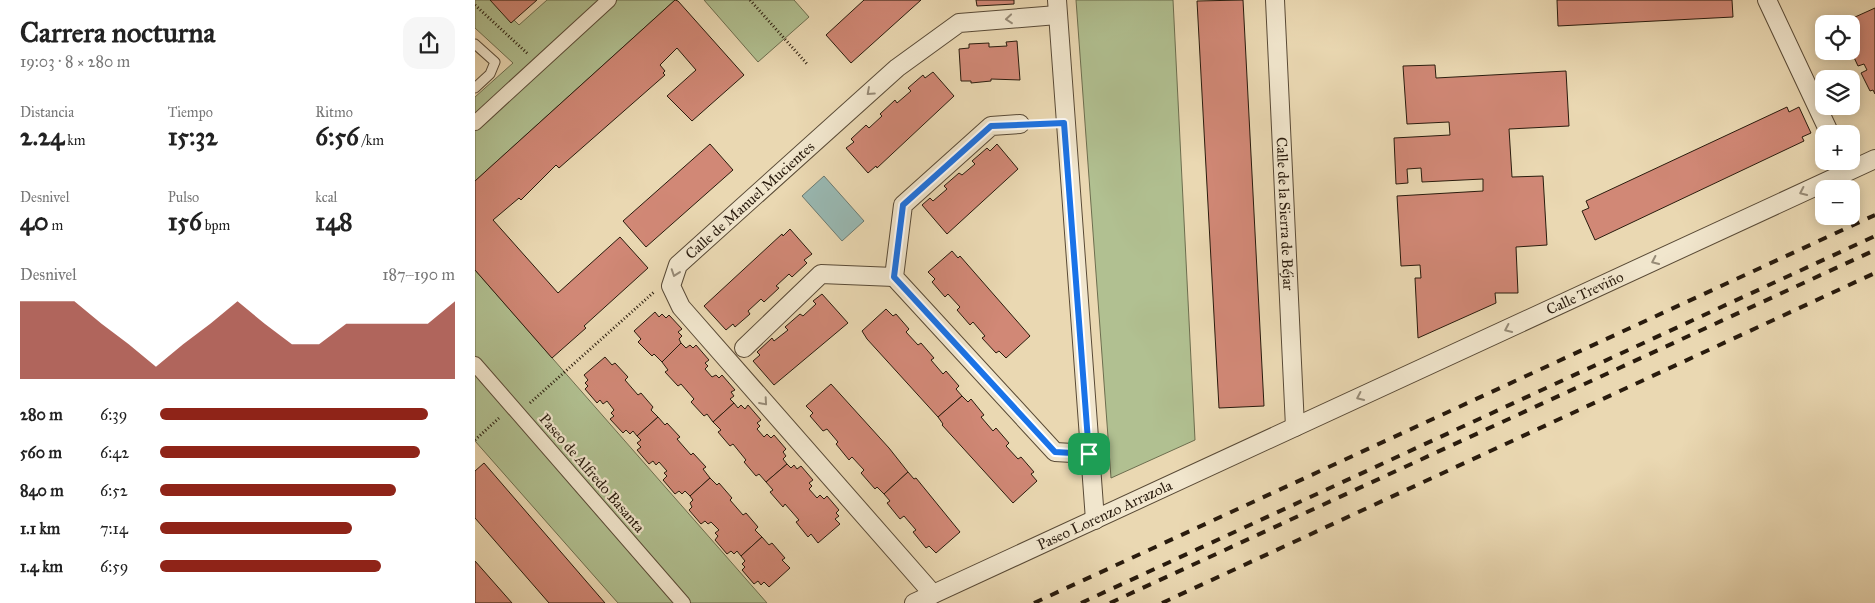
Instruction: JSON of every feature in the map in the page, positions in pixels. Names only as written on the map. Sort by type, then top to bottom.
[{"type":"street","points":[[475,123],[609,0]]},
{"type":"street","name":"Calle de la Sierra de Béjar","points":[[1275,0],[1295,427]]},
{"type":"street","points":[[1767,0],[1825,125]]},
{"type":"street","points":[[1057,8],[1095,520]]},
{"type":"street","name":"Calle de Manuel Mucientes","points":[[671,286],[679,265],[686,258],[897,68],[959,23],[1057,8]]},
{"type":"street","points":[[894,277],[903,205],[991,126],[1020,124]]},
{"type":"street","name":"Calle Treviño","points":[[1860,162],[1875,159]]},
{"type":"street","name":"Calle Treviño","points":[[1295,427],[1837,170]]},
{"type":"street","points":[[744,348],[821,274],[894,277],[1055,452],[1089,454]]},
{"type":"street","points":[[671,286],[681,307],[933,594]]},
{"type":"street","name":"Paseo de Alfredo Basanta","points":[[475,364],[683,603]]},
{"type":"street","name":"Paseo Lorenzo Arrazola","points":[[914,603],[1295,427]]},
{"type":"lane","points":[[475,44],[495,62],[490,74],[475,88]]},
{"type":"path","points":[[750,0],[808,65]]},
{"type":"path","points":[[475,5],[539,64]]},
{"type":"path","points":[[475,440],[516,410],[654,292],[671,286]]},
{"type":"green space","points":[[475,0],[494,0],[519,25],[547,0],[675,0],[475,181],[475,97],[513,63],[475,28]]},
{"type":"green space","points":[[704,0],[794,0],[809,17],[758,62]]},
{"type":"green space","points":[[1076,0],[1173,0],[1195,440],[1111,478]]},
{"type":"green space","points":[[475,270],[767,603],[618,603],[475,441]]},
{"type":"water","points":[[824,176],[864,221],[842,241],[802,196]]},
{"type":"building","points":[[490,0],[537,0],[511,23]]},
{"type":"building","points":[[675,0],[678,1],[744,75],[692,121],[667,96],[696,70],[677,48],[660,65],[665,71],[663,73],[665,75],[559,168],[556,165],[521,200],[519,198],[493,220],[558,293],[620,237],[648,268],[552,358],[475,270],[475,181]]},
{"type":"building","points":[[864,0],[921,0],[851,63],[826,35]]},
{"type":"building","points":[[976,0],[1014,0],[1014,4],[977,6]]},
{"type":"building","points":[[1243,0],[1264,406],[1219,408],[1197,1]]},
{"type":"building","points":[[1557,0],[1732,0],[1733,17],[1558,26]]},
{"type":"building","points":[[1875,8],[1875,94],[1873,90],[1870,91],[1861,73],[1867,70],[1864,64],[1858,66],[1855,60],[1860,60],[1860,15]]},
{"type":"building","points":[[1017,41],[1020,80],[991,79],[991,81],[971,83],[971,81],[961,81],[959,49],[969,48],[969,44],[989,43],[989,47],[1007,46],[1006,42]]},
{"type":"building","points":[[1435,65],[1436,78],[1566,71],[1569,126],[1509,129],[1512,177],[1543,176],[1547,245],[1516,247],[1518,293],[1495,293],[1496,303],[1418,338],[1415,278],[1421,278],[1420,265],[1401,266],[1397,196],[1483,191],[1483,179],[1422,182],[1421,168],[1407,169],[1408,183],[1396,184],[1394,138],[1450,135],[1449,122],[1407,124],[1403,66]]},
{"type":"building","points":[[933,72],[954,96],[877,168],[876,166],[868,173],[846,148],[854,142],[851,139],[866,125],[869,128],[895,100],[897,103],[911,91],[908,88],[923,75],[925,78]]},
{"type":"building","points":[[1787,107],[1789,112],[1799,107],[1811,133],[1802,137],[1804,141],[1595,240],[1582,211],[1589,208],[1586,201]]},
{"type":"building","points":[[710,144],[733,170],[646,247],[623,221]]},
{"type":"building","points":[[997,144],[1018,169],[947,234],[922,205],[930,198],[933,201],[947,189],[944,186],[959,173],[962,175],[975,164],[972,161],[987,148],[990,151]]},
{"type":"building","points":[[790,229],[812,254],[804,260],[807,263],[792,277],[789,274],[776,286],[779,288],[764,302],[761,299],[748,311],[750,314],[735,327],[733,324],[726,330],[704,306],[782,234],[783,236]]},
{"type":"building","points":[[952,251],[958,258],[960,256],[1030,336],[1006,358],[999,351],[996,353],[982,338],[985,336],[973,322],[970,325],[957,310],[960,307],[948,294],[945,297],[932,282],[935,279],[928,272]]},
{"type":"building","points":[[822,294],[848,323],[774,385],[753,361],[760,355],[757,352],[772,338],[774,341],[788,330],[785,327],[800,314],[803,316],[816,304],[813,301]]},
{"type":"building","points":[[886,309],[893,316],[896,314],[909,329],[906,332],[918,345],[921,343],[934,358],[931,360],[943,374],[946,371],[959,386],[956,389],[962,396],[938,417],[867,339],[862,331]]},
{"type":"building","points":[[655,312],[659,317],[662,314],[666,318],[669,315],[682,329],[678,332],[682,336],[679,339],[681,343],[662,362],[654,354],[652,356],[638,342],[641,339],[634,331]]},
{"type":"building","points":[[681,343],[686,348],[690,345],[693,348],[696,345],[709,360],[705,363],[708,366],[705,369],[712,377],[716,375],[719,378],[722,375],[735,390],[731,392],[734,396],[730,399],[734,403],[713,422],[707,414],[704,416],[691,402],[694,399],[681,384],[678,386],[665,372],[668,370],[662,362]]},
{"type":"building","points":[[605,357],[612,365],[615,363],[628,377],[625,380],[638,395],[641,393],[653,407],[651,410],[658,417],[637,436],[633,431],[630,434],[626,430],[623,433],[610,419],[614,416],[611,413],[614,410],[607,401],[603,404],[600,400],[597,403],[585,389],[588,386],[585,383],[588,380],[584,375]]},
{"type":"building","points":[[831,384],[889,448],[908,472],[884,494],[877,487],[875,489],[861,473],[864,470],[852,457],[849,460],[827,429],[823,431],[810,416],[813,413],[806,406]]},
{"type":"building","points":[[962,396],[968,402],[971,399],[984,415],[981,417],[993,431],[996,428],[1009,443],[1006,446],[1018,459],[1021,457],[1034,472],[1031,474],[1037,481],[1013,503],[942,425],[938,417]]},
{"type":"building","points":[[734,403],[738,408],[741,405],[745,409],[748,405],[761,420],[757,423],[760,426],[757,429],[764,437],[767,434],[771,438],[774,435],[786,449],[783,452],[786,456],[783,459],[787,464],[766,482],[759,474],[756,476],[744,462],[746,460],[733,444],[730,446],[718,432],[721,430],[713,422]]},
{"type":"building","points":[[658,417],[665,425],[667,423],[680,437],[677,439],[691,455],[693,453],[706,467],[703,469],[710,478],[690,496],[685,491],[682,494],[679,491],[675,494],[663,480],[667,476],[664,473],[667,471],[659,462],[656,465],[653,461],[649,464],[637,450],[641,447],[637,443],[641,440],[637,436]]},
{"type":"building","points":[[484,463],[605,603],[549,603],[475,518],[475,471]]},
{"type":"building","points":[[787,464],[791,468],[794,465],[797,469],[801,466],[813,480],[809,483],[812,486],[809,489],[817,498],[820,495],[824,499],[827,496],[839,510],[836,513],[839,516],[835,519],[840,524],[818,543],[811,534],[808,537],[796,522],[799,520],[785,504],[783,507],[770,492],[773,490],[766,482]]},
{"type":"building","points":[[908,472],[914,479],[916,478],[960,532],[936,553],[929,546],[926,548],[913,532],[916,530],[904,516],[900,519],[887,503],[890,501],[884,494]]},
{"type":"building","points":[[710,478],[717,485],[719,483],[743,515],[746,513],[758,527],[755,530],[762,537],[741,556],[737,551],[734,554],[731,551],[727,554],[715,540],[718,536],[715,533],[719,530],[711,522],[708,524],[705,521],[701,524],[689,510],[692,507],[690,503],[693,500],[690,496]]},
{"type":"building","points":[[762,537],[769,545],[772,543],[785,558],[782,560],[790,568],[769,587],[764,582],[761,585],[758,581],[754,584],[742,570],[745,567],[742,564],[745,561],[741,556]]},
{"type":"building","points":[[475,561],[512,603],[475,603]]},
{"type":"railway","points":[[1034,603],[1875,215]]},
{"type":"railway","points":[[1081,603],[1875,236]]},
{"type":"railway","points":[[1110,603],[1875,250]]},
{"type":"railway","points":[[1162,603],[1875,273]]},
{"type":"route","points":[[1064,123],[1089,454],[1055,452],[894,277],[903,205],[991,126],[1064,123]]}]
